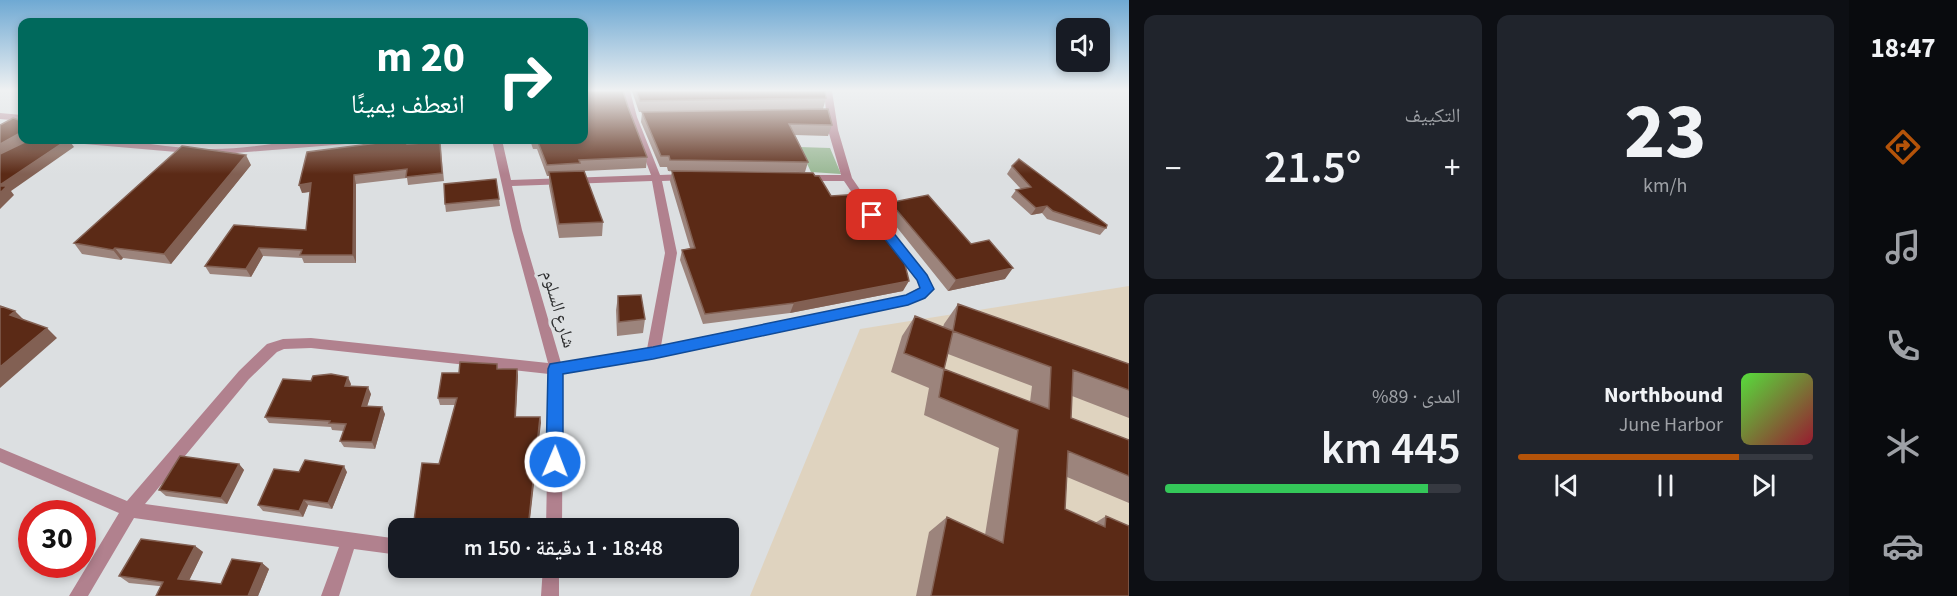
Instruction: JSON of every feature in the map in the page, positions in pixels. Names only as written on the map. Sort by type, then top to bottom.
[{"type":"street","points":[[639,119],[656,176],[671,253],[653,353]]},
{"type":"street","points":[[827,119],[847,178],[872,215]]},
{"type":"street","points":[[115,144],[211,153],[313,144]]},
{"type":"street","name":"شارع السلوم","points":[[498,144],[516,230],[556,369],[554,518]]},
{"type":"street","points":[[507,183],[656,176],[704,177]]},
{"type":"street","points":[[788,178],[847,178]]},
{"type":"street","points":[[78,596],[130,510],[244,375],[263,355],[283,344],[311,343],[556,369],[653,353],[908,300],[920,295],[927,289],[923,278],[885,233]]},
{"type":"street","points":[[0,454],[130,510],[388,545]]},
{"type":"street","points":[[330,596],[349,540]]},
{"type":"street","points":[[550,596],[551,578]]},
{"type":"shaded area","points":[[1129,286],[1129,596],[750,596],[860,329]]},
{"type":"green space","points":[[799,147],[830,148],[841,174],[811,172]]},
{"type":"building","points":[[11,119],[18,120],[18,134],[0,144],[0,125]]},
{"type":"building","points":[[588,119],[632,119],[647,157],[579,160],[580,163],[547,165],[539,144],[588,144]]},
{"type":"building","points":[[645,119],[830,119],[832,125],[789,124],[808,162],[670,160],[669,156],[661,156]]},
{"type":"building","points":[[21,144],[61,144],[0,185],[0,154]]},
{"type":"building","points":[[370,144],[440,144],[442,173],[406,177],[407,169],[354,175],[353,255],[300,255],[302,250],[259,248],[246,269],[205,266],[234,225],[306,230],[311,183],[299,185],[307,152]]},
{"type":"building","points":[[182,146],[246,155],[164,254],[115,248],[113,250],[74,243]]},
{"type":"building","points":[[1019,159],[1107,225],[1106,228],[1053,211],[1047,206],[1036,208],[1016,190],[1031,187],[1012,166]]},
{"type":"building","points":[[584,171],[603,222],[559,224],[549,172]]},
{"type":"building","points":[[672,171],[813,173],[819,176],[831,196],[861,194],[900,244],[909,281],[794,303],[705,314],[682,250],[695,248]]},
{"type":"building","points":[[496,179],[499,199],[445,204],[444,184]]},
{"type":"building","points":[[0,186],[7,186],[0,193]]},
{"type":"building","points":[[928,195],[971,244],[989,240],[1013,268],[956,280],[894,207],[893,202]]},
{"type":"building","points":[[892,199],[895,211],[886,200]]},
{"type":"building","points":[[641,295],[645,319],[619,322],[618,296]]},
{"type":"building","points":[[958,304],[1129,364],[1129,390],[1073,370],[1071,418],[1129,440],[1129,476],[1068,451],[1065,509],[1105,527],[1106,516],[1129,526],[1129,596],[931,596],[947,517],[1003,543],[1018,430],[939,397],[944,369],[1049,409],[1051,367],[953,331]]},
{"type":"building","points":[[0,306],[15,311],[10,315],[47,328],[0,367]]},
{"type":"building","points":[[915,316],[953,331],[944,369],[904,353]]},
{"type":"building","points":[[460,362],[497,364],[497,369],[517,369],[515,417],[540,417],[529,518],[414,518],[422,463],[439,464],[457,398],[438,398],[442,373],[459,373]]},
{"type":"building","points":[[331,374],[348,377],[345,386],[368,387],[362,406],[382,407],[372,442],[340,441],[346,424],[265,417],[283,379],[311,381],[313,376]]},
{"type":"building","points":[[180,456],[239,464],[221,498],[159,490]]},
{"type":"building","points":[[305,460],[344,466],[328,503],[304,500],[299,511],[258,505],[274,469],[299,472]]},
{"type":"building","points":[[141,539],[195,546],[178,579],[221,584],[232,559],[262,563],[248,596],[156,596],[163,582],[119,576]]},
{"type":"route","points":[[555,462],[556,369],[653,353],[908,300],[920,295],[927,289],[923,278],[872,215]]}]
